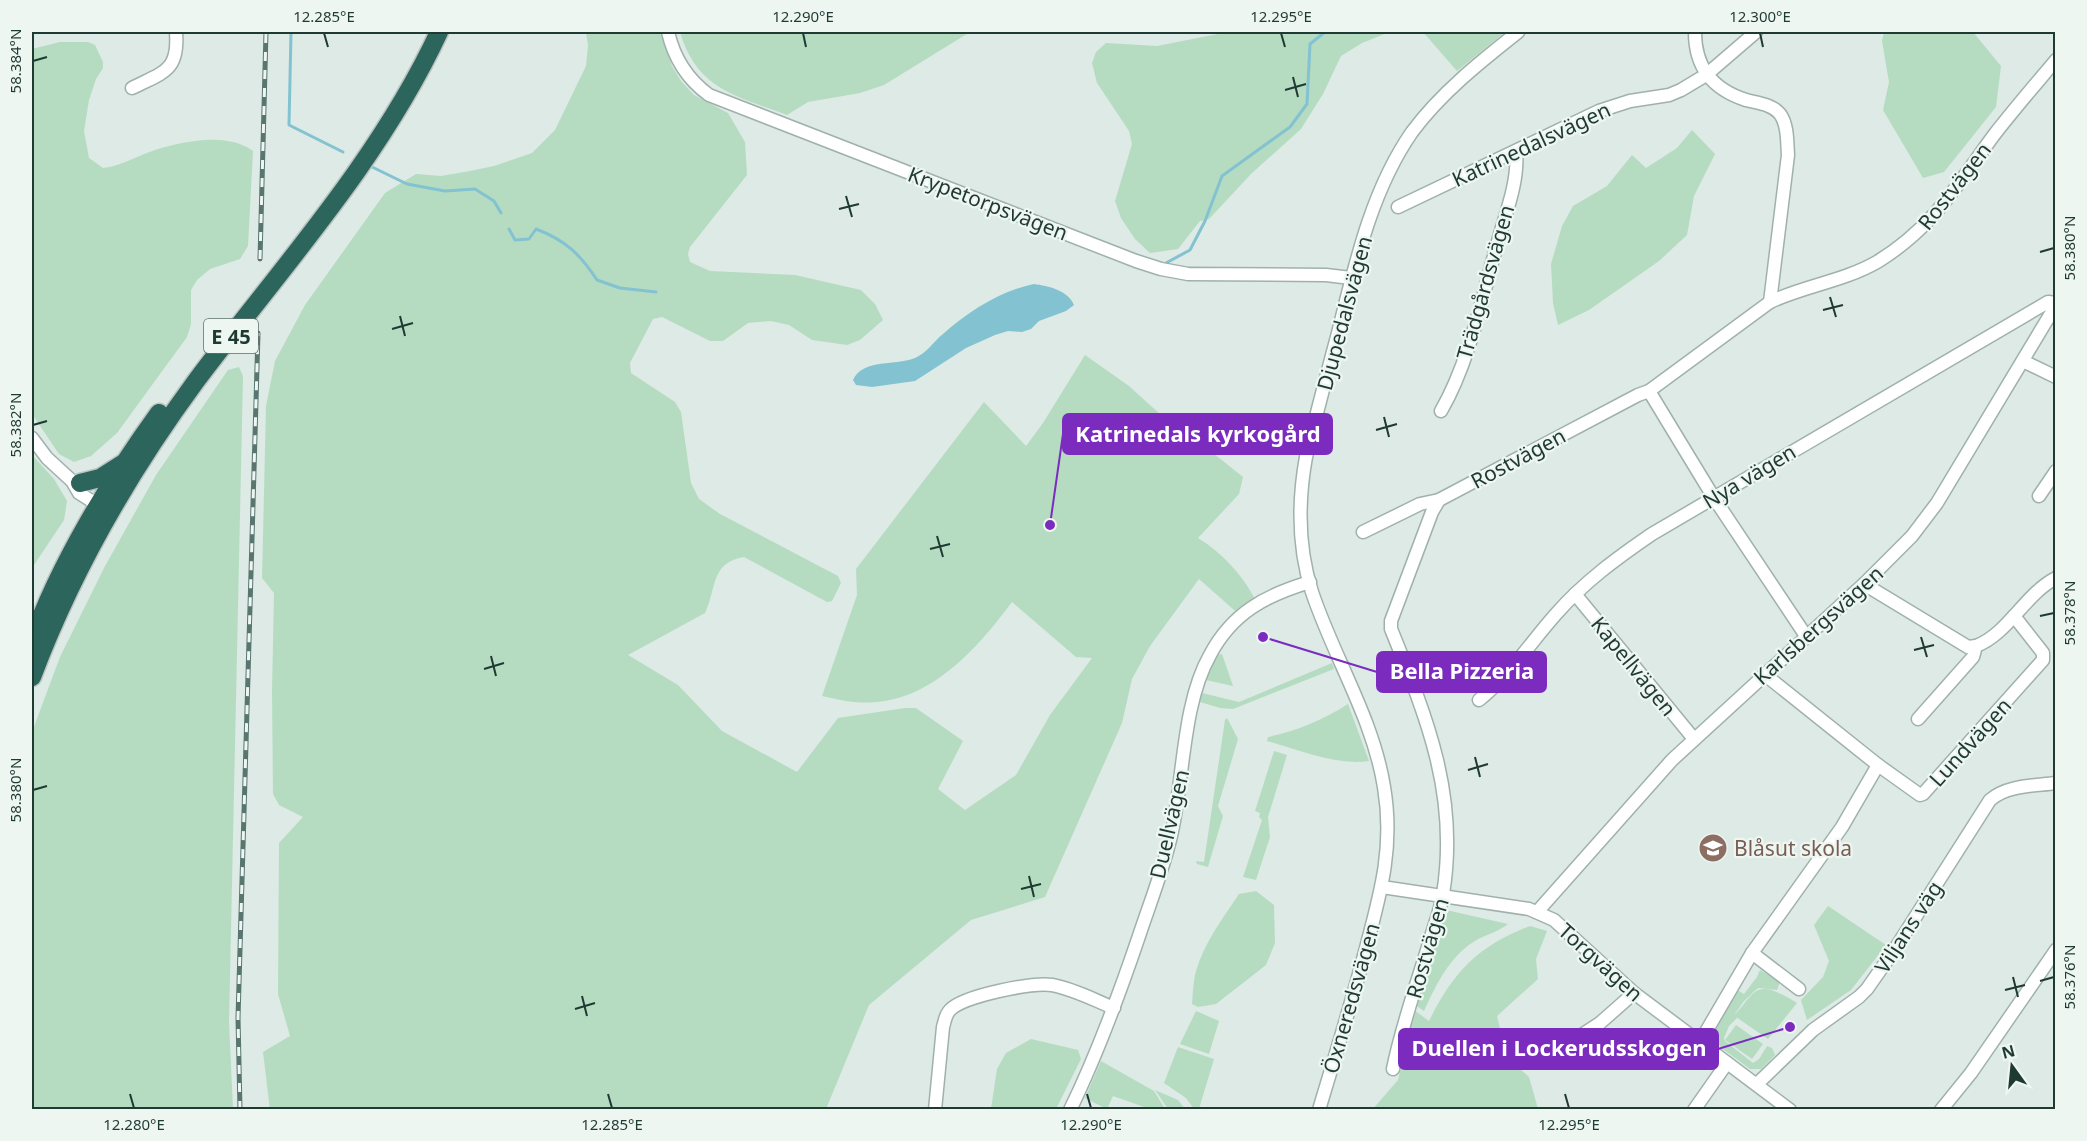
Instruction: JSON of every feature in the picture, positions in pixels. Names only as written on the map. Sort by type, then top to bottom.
[{"type":"highway","name":"E 45","points":[[32,677],[46,639],[129,459],[173,394],[342,175],[377,121],[427,32]]},
{"type":"highway","name":"E 45","points":[[32,641],[57,584],[106,506],[196,382],[363,162],[411,84],[439,32]]},
{"type":"highway","points":[[76,482],[100,478],[129,459]]},
{"type":"street","points":[[132,88],[163,73],[171,65],[177,48],[176,32]]},
{"type":"street","name":"Krypetorpsvägen","points":[[668,32],[678,61],[685,73],[708,95],[1136,261],[1188,274],[1326,275],[1352,278]]},
{"type":"street","name":"Djupedalsvägen","points":[[1382,887],[1388,845],[1388,825],[1381,773],[1369,733],[1310,582],[1301,534],[1302,482],[1315,420],[1352,278],[1364,235],[1384,182],[1413,132],[1430,111],[1453,87],[1518,32]]},
{"type":"street","points":[[1695,32],[1697,54],[1706,75],[1734,96],[1767,105],[1779,114],[1786,130],[1788,155],[1770,302]]},
{"type":"street","name":"Katrinedalsvägen","points":[[1398,207],[1599,111],[1630,101],[1669,95],[1681,90],[1706,75],[1756,32]]},
{"type":"street","name":"Rostvägen","points":[[1393,1069],[1443,896],[1447,861],[1447,832],[1440,771],[1426,718],[1391,629],[1391,621],[1392,612],[1432,512],[1439,500],[1649,391],[1770,302],[1795,291],[1863,269],[1889,254],[1916,234],[1940,209],[1995,134],[2055,60]]},
{"type":"street","name":"Trädgårdsvägen","points":[[1441,411],[1461,367],[1488,276],[1516,175],[1516,151]]},
{"type":"street","name":"Nya vägen","points":[[1479,700],[1499,681],[1575,594],[1620,556],[1884,396],[2048,302],[2055,304]]},
{"type":"street","name":"Karlsbergsvägen","points":[[1537,912],[1632,803],[1694,739],[1912,536],[1937,503],[2055,304]]},
{"type":"street","points":[[2023,361],[2055,377]]},
{"type":"street","points":[[1649,391],[1714,498],[1806,636]]},
{"type":"street","points":[[32,438],[47,458],[76,482],[79,492],[85,498],[106,506]]},
{"type":"street","points":[[2038,496],[2055,471]]},
{"type":"street","points":[[1364,532],[1420,504],[1439,500]]},
{"type":"street","points":[[1863,584],[1968,647],[1984,643],[2041,588],[2055,578]]},
{"type":"street","name":"Duellvägen","points":[[1070,1110],[1098,1052],[1161,872],[1170,840],[1199,675],[1216,644],[1245,612],[1281,591],[1310,582]]},
{"type":"street","name":"Kapellvägen","points":[[1575,594],[1694,739]]},
{"type":"street","name":"Lundvägen","points":[[1764,674],[1917,795],[1923,794],[2043,660],[2043,653],[2014,616]]},
{"type":"street","points":[[1918,719],[1973,657],[1976,646]]},
{"type":"street","points":[[1700,1042],[1752,953],[1842,827],[1878,765]]},
{"type":"street","name":"Viljans väg","points":[[1758,1084],[1813,1030],[1867,989],[1990,800],[2000,793],[2013,789],[2055,783]]},
{"type":"street","name":"Torgvägen","points":[[1382,887],[1537,912],[1554,920],[1634,993],[1790,1110]]},
{"type":"street","name":"Öxneredsvägen","points":[[1319,1110],[1382,887]]},
{"type":"street","points":[[1941,1110],[1971,1073],[2055,950]]},
{"type":"street","points":[[1752,953],[1799,989]]},
{"type":"street","points":[[935,1110],[943,1027],[946,1015],[951,1008],[962,1002],[1022,985],[1042,984],[1068,989],[1114,1008]]},
{"type":"street","points":[[1568,1044],[1600,1023],[1634,993]]},
{"type":"street","points":[[1694,1110],[1727,1063]]},
{"type":"green space","points":[[586,32],[660,32],[672,66],[681,81],[694,95],[728,113],[745,142],[747,175],[690,247],[688,254],[690,262],[710,271],[795,275],[861,290],[875,304],[883,320],[860,340],[847,345],[812,340],[789,325],[771,321],[748,323],[723,341],[710,341],[662,317],[653,319],[630,363],[631,373],[675,402],[681,412],[691,483],[699,499],[720,514],[838,576],[841,583],[832,601],[827,602],[744,557],[733,560],[725,565],[716,578],[705,613],[628,655],[678,685],[722,731],[797,772],[838,718],[916,708],[963,741],[938,789],[965,810],[1016,775],[1050,715],[1092,658],[1076,657],[1012,602],[964,658],[925,687],[879,702],[854,702],[822,696],[857,595],[856,569],[984,402],[1026,446],[1085,355],[1129,386],[1162,416],[1193,437],[1243,477],[1239,494],[1198,538],[1230,564],[1255,599],[1242,617],[1199,579],[1150,646],[1132,679],[1122,723],[1045,897],[971,920],[869,1005],[826,1109],[270,1110],[263,1052],[290,1036],[278,994],[279,843],[303,817],[279,805],[273,794],[274,593],[262,578],[266,406],[275,361],[305,305],[385,193],[416,174],[441,176],[470,171],[494,166],[532,153],[555,130],[586,66],[588,45]]},
{"type":"green space","points":[[680,32],[970,32],[884,85],[860,93],[808,102],[787,115],[736,96],[708,79],[687,51]]},
{"type":"green space","points":[[1228,32],[1395,32],[1362,43],[1341,56],[1323,94],[1301,129],[1251,174],[1209,219],[1200,221],[1178,249],[1150,253],[1135,239],[1121,218],[1115,201],[1132,144],[1129,131],[1097,83],[1092,63],[1096,52],[1106,43],[1157,46]]},
{"type":"green space","points":[[1423,32],[1505,32],[1457,71]]},
{"type":"green space","points":[[1884,32],[1973,32],[2001,66],[1996,107],[1944,172],[1923,178],[1883,110],[1889,82],[1882,41]]},
{"type":"green space","points":[[60,42],[88,42],[95,45],[103,62],[103,68],[96,79],[89,100],[84,131],[89,158],[103,168],[123,163],[155,150],[192,141],[231,142],[253,151],[248,246],[240,259],[210,269],[197,280],[191,290],[191,324],[187,337],[117,433],[91,456],[74,462],[59,454],[32,414],[32,49]]},
{"type":"green space","points":[[1692,130],[1715,154],[1694,196],[1687,235],[1659,261],[1589,310],[1558,325],[1553,303],[1551,264],[1562,226],[1573,206],[1607,186],[1632,155],[1646,168],[1677,148]]},
{"type":"green space","points":[[239,367],[243,376],[229,1022],[233,1109],[32,1109],[32,732],[60,657],[104,568],[156,475],[228,370]]},
{"type":"green space","points":[[32,455],[54,479],[67,501],[64,520],[32,568]]},
{"type":"green space","points":[[1222,654],[1233,686],[1206,680],[1218,655]]},
{"type":"green space","points":[[1332,663],[1334,669],[1233,709],[1200,702],[1202,693],[1239,702]]},
{"type":"green space","points":[[1348,704],[1369,761],[1330,759],[1267,741],[1268,737],[1310,724]]},
{"type":"green space","points":[[1227,718],[1238,739],[1218,806],[1223,816],[1208,867],[1197,864],[1196,861],[1204,862]]},
{"type":"green space","points":[[1274,751],[1287,755],[1268,817],[1270,837],[1256,880],[1243,877],[1262,820],[1259,817],[1260,813],[1255,811]]},
{"type":"green space","points":[[1256,891],[1274,905],[1275,943],[1266,965],[1216,1004],[1198,1007],[1192,1004],[1196,971],[1209,941],[1239,894]]},
{"type":"green space","points":[[1828,906],[1886,945],[1851,990],[1807,1020],[1801,1000],[1823,977],[1829,961],[1814,925]]},
{"type":"green space","points":[[1446,910],[1508,924],[1478,939],[1452,961],[1439,980],[1424,1011],[1417,1006]]},
{"type":"green space","points":[[1530,926],[1547,931],[1536,959],[1538,979],[1497,1016],[1507,1057],[1529,1077],[1538,1109],[1372,1110],[1398,1080],[1414,1010],[1429,1021],[1448,988],[1469,962],[1496,942]]},
{"type":"green space","points":[[1760,970],[1780,982],[1777,990],[1758,988],[1744,1001],[1734,1015],[1752,994],[1765,989],[1797,1003],[1768,1039],[1736,1017],[1729,1026],[1725,1041],[1753,1063],[1759,1059],[1767,1046],[1772,1048],[1775,1055],[1761,1069],[1750,1069],[1723,1049],[1713,1034],[1737,990],[1744,994]]},
{"type":"green space","points":[[1196,1011],[1219,1021],[1209,1054],[1180,1044]]},
{"type":"green space","points":[[1736,1025],[1763,1044],[1752,1059],[1725,1040]]},
{"type":"green space","points":[[1031,1039],[1078,1050],[1081,1059],[1056,1109],[991,1109],[997,1069],[1006,1053]]},
{"type":"green space","points":[[1178,1047],[1214,1059],[1199,1109],[1194,1109],[1186,1098],[1164,1083]]},
{"type":"green space","points":[[1101,1061],[1154,1091],[1165,1109],[1147,1109],[1113,1096],[1107,1109],[1085,1098]]},
{"type":"green space","points":[[1155,1090],[1178,1100],[1185,1109],[1168,1109]]},
{"type":"water","points":[[1034,284],[1062,292],[1074,305],[1066,311],[1039,321],[1031,329],[1022,332],[1008,331],[966,348],[915,381],[872,387],[856,385],[853,380],[864,368],[872,365],[908,360],[919,356],[974,310],[997,297]]},
{"type":"waterway","points":[[291,32],[289,125],[343,152]]},
{"type":"waterway","points":[[1166,263],[1190,250],[1205,221],[1222,176],[1290,127],[1307,104],[1310,44],[1325,32],[1329,32]]},
{"type":"waterway","points":[[368,165],[407,184],[445,191],[475,189],[494,201],[501,213]]},
{"type":"waterway","points":[[509,229],[515,240],[529,239],[536,229],[564,243],[578,255],[597,280],[620,288],[656,292]]},
{"type":"railway","points":[[260,259],[266,32]]},
{"type":"railway","points":[[240,1110],[238,1018],[258,333]]},
{"type":"place","name":"Katrinedals kyrkogård","points":[[1050,525]]},
{"type":"place","name":"Bella Pizzeria","points":[[1263,637]]},
{"type":"place","name":"Blåsut skola","points":[[1713,848]]},
{"type":"place","name":"Duellen i Lockerudsskogen","points":[[1790,1027]]}]
